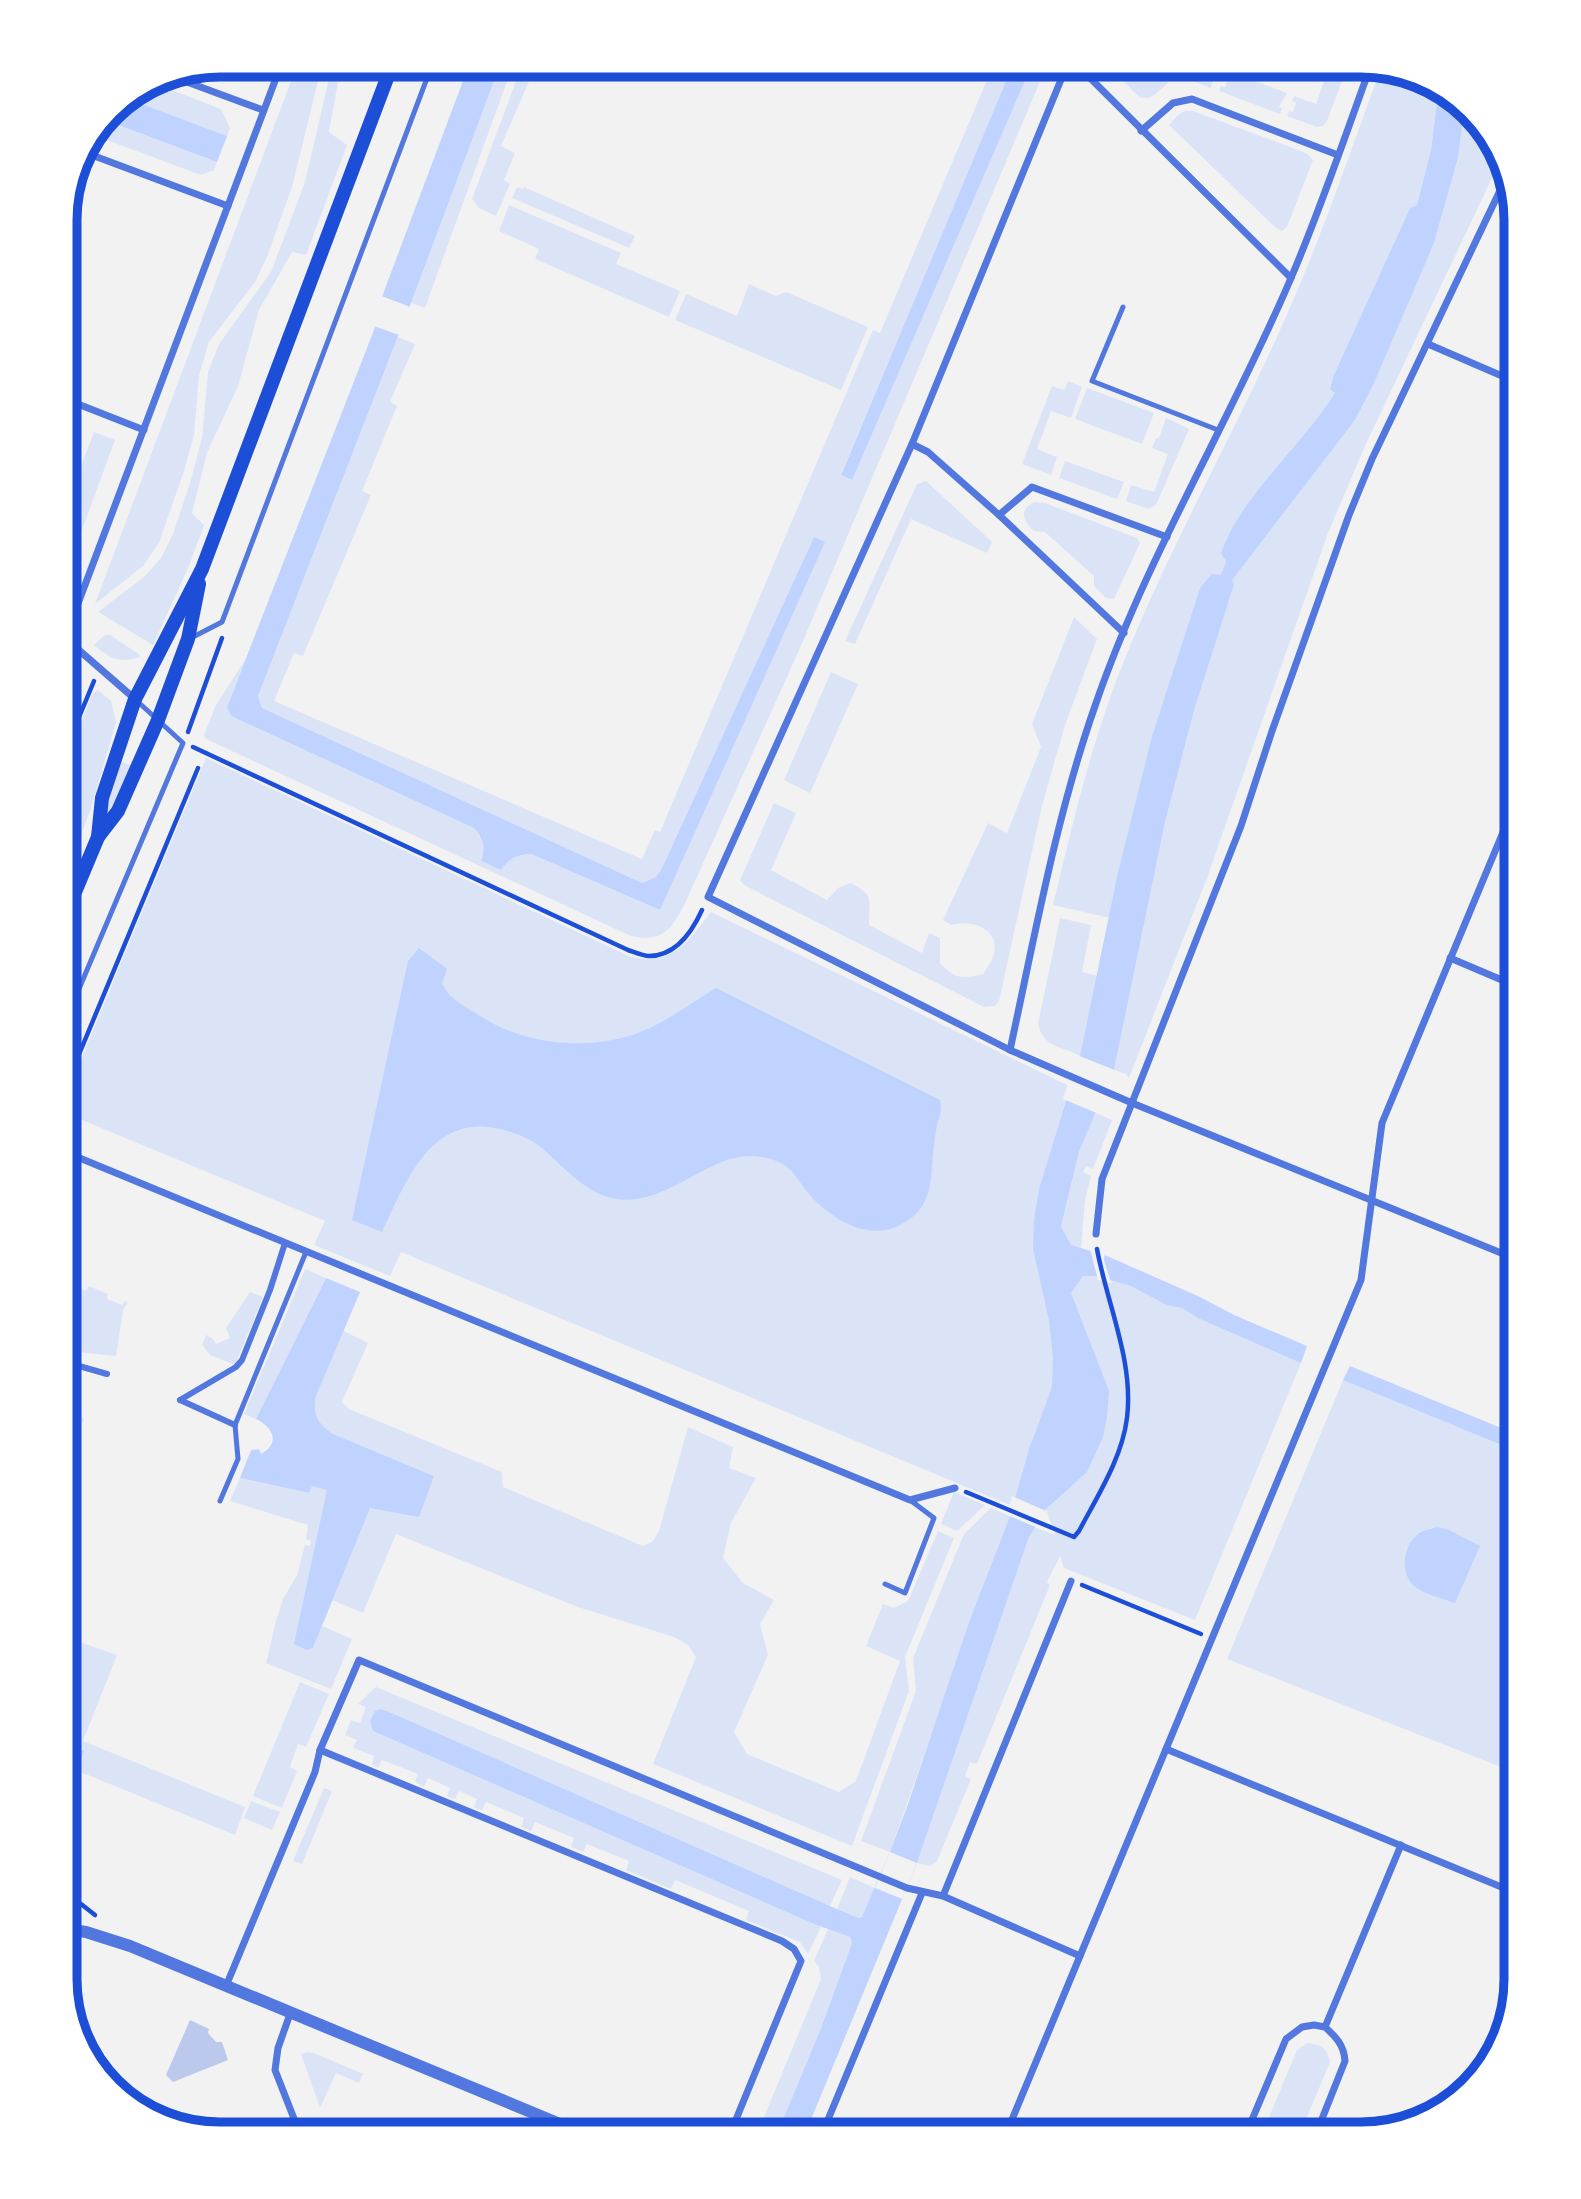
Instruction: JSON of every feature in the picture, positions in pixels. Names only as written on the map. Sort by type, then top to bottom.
[{"type":"main road","points":[[98,837],[102,798],[135,699],[202,569],[387,77]]},
{"type":"main road","points":[[77,887],[98,837],[118,811],[158,720],[188,639],[202,569]]},
{"type":"street","points":[[77,606],[276,77]]},
{"type":"street","points":[[1062,77],[912,444],[708,897],[1010,1050],[1059,1072],[1504,1254]]},
{"type":"street","points":[[1089,77],[1291,278]]},
{"type":"street","points":[[1010,1050],[1066,807],[1095,706],[1167,537],[1291,278],[1367,77]]},
{"type":"street","points":[[186,82],[264,110]]},
{"type":"street","points":[[1141,131],[1173,103],[1192,99],[1338,155]]},
{"type":"street","points":[[93,155],[228,206]]},
{"type":"street","points":[[1096,1234],[1102,1179],[1241,825],[1349,515],[1372,459],[1501,191]]},
{"type":"street","points":[[1428,344],[1504,377]]},
{"type":"street","points":[[77,404],[144,430]]},
{"type":"street","points":[[912,444],[928,452],[999,515],[1124,633]]},
{"type":"street","points":[[999,515],[1032,487],[1167,537]]},
{"type":"street","points":[[77,648],[135,699]]},
{"type":"street","points":[[1011,2122],[1361,1280],[1382,1123],[1504,829]]},
{"type":"street","points":[[1450,958],[1504,981]]},
{"type":"street","points":[[77,1157],[910,1500],[955,1488]]},
{"type":"street","points":[[235,1425],[180,1400],[236,1367],[242,1360],[270,1290],[285,1243]]},
{"type":"street","points":[[77,1365],[107,1374]]},
{"type":"street","points":[[943,1896],[1071,1581]]},
{"type":"street","points":[[226,1986],[315,1772],[320,1750],[359,1660],[907,1888],[943,1896],[1080,1956]]},
{"type":"street","points":[[1166,1749],[1504,1888]]},
{"type":"street","points":[[320,1750],[782,1941],[794,1949],[801,1961],[735,2122]]},
{"type":"street","points":[[1325,2027],[1401,1845]]},
{"type":"street","points":[[827,2122],[922,1893]]},
{"type":"street","points":[[77,1931],[130,1946],[555,2122]]},
{"type":"street","points":[[290,2014],[278,2048],[275,2070],[295,2122]]},
{"type":"street","points":[[1251,2122],[1286,2039],[1301,2026],[1314,2025],[1325,2027],[1340,2044],[1344,2050],[1345,2061],[1321,2122]]},
{"type":"lane","points":[[188,639],[222,622],[427,77]]},
{"type":"lane","points":[[1123,307],[1092,381],[1218,430]]},
{"type":"lane","points":[[77,994],[183,743],[135,699]]},
{"type":"lane","points":[[220,1501],[238,1459],[235,1425],[306,1252]]},
{"type":"lane","points":[[885,1584],[905,1592],[934,1518],[910,1500]]},
{"type":"path","points":[[222,622],[222,640],[183,743],[628,950],[648,956],[661,954],[687,938],[708,897]]},
{"type":"path","points":[[77,723],[100,668]]},
{"type":"path","points":[[77,1059],[198,768]]},
{"type":"path","points":[[955,1488],[1074,1537],[1109,1475],[1127,1419],[1127,1376],[1097,1251]]},
{"type":"path","points":[[1071,1581],[1211,1639]]},
{"type":"shaded area","points":[[293,77],[319,77],[292,187],[267,257],[255,282],[209,342],[199,375],[194,435],[159,543],[143,566],[95,604]]},
{"type":"shaded area","points":[[329,77],[339,77],[329,132],[347,145],[306,255],[292,252],[259,310],[238,386],[207,453],[192,513],[204,525],[189,566],[153,645],[98,612],[145,576],[161,558],[173,534],[202,438],[208,372],[219,344],[271,272],[305,182]]},
{"type":"shaded area","points":[[496,77],[509,77],[425,308],[411,303]]},
{"type":"shaded area","points":[[518,77],[531,77],[501,146],[515,153],[504,180],[510,184],[496,216],[479,208],[472,199]]},
{"type":"shaded area","points":[[982,77],[1008,77],[841,474],[851,480],[1027,77],[1042,77],[800,648],[687,899],[666,931],[652,937],[631,936],[206,739],[204,735],[216,705],[245,660],[227,706],[231,716],[474,828],[482,843],[481,861],[501,870],[514,858],[531,854],[660,910],[814,537],[662,868],[656,877],[642,883],[262,708],[258,696],[398,337],[415,344],[390,402],[397,406],[362,491],[371,495],[303,656],[294,653],[274,701],[642,859],[655,830],[660,832],[873,330],[880,333],[987,80]]},
{"type":"shaded area","points":[[1120,77],[1173,78],[1153,96],[1139,97]]},
{"type":"shaded area","points":[[1182,77],[1213,77],[1211,88]]},
{"type":"shaded area","points":[[1229,77],[1243,77],[1287,93],[1279,107],[1282,108],[1280,114],[1219,91],[1221,86],[1225,87]]},
{"type":"shaded area","points":[[1326,77],[1344,77],[1323,126],[1317,127],[1287,116],[1289,111],[1293,112],[1296,103],[1292,101],[1294,96],[1316,104]]},
{"type":"shaded area","points":[[1377,78],[1416,88],[1437,99],[1431,150],[1417,205],[1410,208],[1333,377],[1330,388],[1335,393],[1319,419],[1227,538],[1221,553],[1226,563],[1221,575],[1200,588],[1152,736],[1118,872],[1110,918],[1053,905],[1076,810],[1114,686],[1166,565],[1275,341],[1329,211]]},
{"type":"shaded area","points":[[166,88],[221,109],[230,128],[227,136],[138,103]]},
{"type":"shaded area","points":[[1185,111],[1193,111],[1306,153],[1313,160],[1287,227],[1282,231],[1276,228],[1169,125]]},
{"type":"shaded area","points":[[1463,120],[1485,148],[1494,169],[1492,178],[1365,446],[1328,533],[1207,878],[1129,1078],[1126,1074],[1114,1070],[1165,822],[1231,580],[1355,420],[1434,243],[1458,158]]},
{"type":"shaded area","points":[[114,124],[217,162],[214,170],[201,175],[102,138]]},
{"type":"shaded area","points":[[517,187],[524,187],[635,236],[629,248],[512,198]]},
{"type":"shaded area","points":[[509,205],[621,253],[616,264],[680,291],[669,317],[535,259],[539,249],[499,231]]},
{"type":"shaded area","points":[[749,284],[776,296],[786,292],[868,327],[841,390],[675,320],[686,294],[737,316]]},
{"type":"shaded area","points":[[1068,381],[1082,387],[1071,418],[1051,411],[1037,449],[1057,457],[1051,475],[1022,464],[1052,386],[1064,390]]},
{"type":"shaded area","points":[[1087,388],[1154,413],[1142,444],[1075,419]]},
{"type":"shaded area","points":[[1166,418],[1189,429],[1156,505],[1148,509],[1126,501],[1131,485],[1154,492],[1168,454],[1152,448],[1156,438],[1159,438]]},
{"type":"shaded area","points":[[94,432],[115,440],[77,543],[77,471],[79,472]]},
{"type":"shaded area","points":[[1065,461],[1124,482],[1117,499],[1059,478]]},
{"type":"shaded area","points":[[926,481],[992,542],[987,553],[911,519],[855,644],[845,641],[917,484]]},
{"type":"shaded area","points":[[1034,502],[1045,503],[1137,538],[1140,543],[1114,599],[1106,598],[1094,586],[1094,576],[1045,532],[1034,531],[1030,527],[1024,512]]},
{"type":"shaded area","points":[[1074,617],[1097,639],[1065,725],[1042,806],[999,1001],[995,1006],[984,1007],[744,885],[740,880],[774,803],[796,813],[771,870],[827,900],[838,888],[850,883],[864,891],[869,899],[869,925],[922,953],[929,933],[940,938],[940,963],[950,972],[964,977],[983,974],[995,949],[990,934],[977,925],[951,925],[943,920],[988,823],[1007,833],[1041,747],[1032,724]]},
{"type":"shaded area","points":[[105,635],[110,635],[140,657],[121,660],[105,653],[94,645]]},
{"type":"shaded area","points":[[831,672],[858,684],[810,793],[784,780]]},
{"type":"shaded area","points":[[98,690],[111,701],[116,722],[77,846],[77,732],[93,693]]},
{"type":"shaded area","points":[[206,758],[631,957],[658,958],[678,949],[711,912],[1075,1089],[1044,1219],[1070,1374],[1029,1513],[401,1252],[390,1276],[314,1245],[325,1221],[77,1118],[77,1069]]},
{"type":"shaded area","points":[[121,761],[132,766],[105,823],[102,822]]},
{"type":"shaded area","points":[[1060,918],[1091,925],[1082,972],[1098,976],[1080,1056],[1049,1042],[1044,1038],[1038,1024]]},
{"type":"shaded area","points":[[1096,1113],[1112,1120],[1093,1169],[1086,1166],[1083,1172],[1091,1176],[1085,1200],[1081,1248],[1070,1245],[1061,1228],[1079,1152]]},
{"type":"shaded area","points":[[1079,1265],[1183,1305],[1301,1363],[1195,1620],[1064,1568],[1060,1556],[1047,1582],[1050,1585],[977,1764],[970,1762],[965,1776],[971,1779],[937,1861],[930,1866],[917,1863],[1029,1537],[1034,1527],[1055,1535],[1046,1509],[1065,1284]]},
{"type":"shaded area","points":[[305,1269],[326,1278],[256,1419],[244,1414]]},
{"type":"shaded area","points":[[89,1286],[108,1294],[107,1299],[122,1305],[125,1301],[128,1302],[123,1310],[116,1356],[77,1352],[77,1287],[86,1291]]},
{"type":"shaded area","points":[[250,1292],[263,1297],[235,1365],[210,1355],[202,1345],[206,1335],[216,1344],[230,1338],[226,1328]]},
{"type":"shaded area","points":[[342,1330],[368,1343],[342,1402],[349,1409],[502,1472],[503,1487],[643,1546],[652,1542],[659,1531],[688,1427],[733,1447],[729,1468],[756,1478],[731,1523],[723,1558],[743,1583],[774,1600],[760,1624],[768,1655],[734,1732],[747,1754],[839,1792],[856,1781],[900,1661],[866,1646],[883,1604],[894,1608],[908,1601],[938,1531],[954,1538],[905,1657],[909,1691],[852,1846],[653,1764],[696,1657],[688,1645],[674,1637],[578,1607],[396,1534],[363,1613],[332,1600],[370,1507],[434,1476],[333,1434],[320,1422],[315,1408],[316,1396]]},
{"type":"shaded area","points":[[1343,1380],[1504,1446],[1504,1768],[1227,1659]]},
{"type":"shaded area","points":[[77,1407],[78,1410],[84,1420],[77,1429]]},
{"type":"shaded area","points":[[240,1478],[308,1493],[312,1486],[328,1490],[313,1649],[322,1626],[352,1639],[331,1689],[266,1663],[283,1599],[297,1575],[305,1545],[310,1546],[311,1541],[306,1539],[308,1525],[230,1501]]},
{"type":"shaded area","points":[[954,1492],[985,1505],[957,1531],[941,1524]]},
{"type":"shaded area","points":[[991,1508],[1010,1516],[969,1622],[890,1852],[861,1841],[916,1691],[913,1658],[964,1534]]},
{"type":"shaded area","points":[[77,1641],[117,1655],[83,1741],[245,1807],[235,1835],[78,1771],[84,1751],[77,1751]]},
{"type":"shaded area","points":[[300,1682],[329,1694],[306,1747],[298,1744],[290,1767],[297,1771],[282,1808],[253,1796]]},
{"type":"shaded area","points":[[376,1687],[842,1880],[830,1906],[387,1711],[375,1711],[370,1721],[373,1731],[821,1927],[808,1954],[800,1942],[746,1920],[749,1911],[675,1880],[671,1889],[626,1870],[629,1861],[587,1844],[583,1852],[571,1847],[574,1838],[535,1822],[531,1831],[521,1827],[524,1818],[486,1802],[482,1810],[474,1808],[477,1799],[459,1791],[455,1799],[447,1796],[450,1788],[428,1778],[424,1787],[415,1782],[418,1774],[382,1760],[378,1768],[372,1764],[374,1756],[353,1748],[357,1740],[345,1735],[351,1720],[360,1723],[366,1707],[358,1704]]},
{"type":"shaded area","points":[[324,1788],[332,1791],[302,1864],[293,1861]]},
{"type":"shaded area","points":[[251,1801],[280,1812],[272,1830],[244,1818]]},
{"type":"shaded area","points":[[850,1877],[875,1888],[862,1917],[859,1918],[837,1909]]},
{"type":"shaded area","points":[[828,1929],[850,1937],[852,1943],[821,2028],[782,2122],[762,2122],[821,1979],[819,1967],[814,1961]]},
{"type":"shaded area","points":[[1307,2043],[1316,2044],[1327,2053],[1330,2062],[1305,2122],[1267,2122],[1297,2050]]},
{"type":"shaded area","points":[[307,2052],[363,2074],[359,2083],[336,2073],[320,2108],[301,2054]]},
{"type":"water","points":[[464,77],[496,77],[258,696],[262,708],[642,883],[656,877],[662,868],[814,537],[825,542],[660,910],[531,854],[514,858],[501,870],[481,861],[483,843],[474,828],[231,716],[227,707],[374,330],[383,294]]},
{"type":"water","points":[[1008,77],[1027,77],[852,480],[841,475]]},
{"type":"water","points":[[1437,99],[1463,120],[1458,158],[1434,243],[1374,383],[1355,420],[1232,580],[1234,584],[1195,707],[1165,822],[1114,1070],[1079,1152],[1061,1227],[1071,1245],[1107,1256],[1307,1346],[1301,1363],[1200,1319],[1182,1308],[1167,1305],[1131,1286],[1097,1276],[1083,1276],[1071,1293],[1109,1391],[1103,1437],[1087,1472],[1046,1509],[1029,1537],[917,1863],[810,2122],[782,2122],[821,2028],[852,1943],[850,1937],[814,1924],[373,1731],[370,1721],[375,1711],[387,1711],[837,1909],[862,1917],[908,1804],[969,1622],[1010,1516],[1029,1449],[1052,1387],[1053,1357],[1049,1320],[1033,1249],[1034,1220],[1039,1189],[1080,1056],[1118,872],[1152,736],[1200,588],[1212,574],[1221,575],[1226,562],[1221,553],[1243,511],[1335,393],[1330,389],[1333,377],[1410,208],[1417,205],[1431,150]]},
{"type":"water","points":[[138,103],[227,136],[217,162],[114,124]]},
{"type":"water","points":[[419,948],[447,969],[442,984],[454,999],[501,1027],[522,1035],[566,1043],[588,1043],[632,1035],[652,1027],[716,988],[940,1100],[941,1112],[935,1137],[931,1178],[923,1205],[909,1220],[889,1229],[877,1231],[851,1226],[818,1203],[786,1166],[769,1158],[750,1156],[718,1164],[652,1195],[616,1199],[586,1186],[528,1139],[500,1129],[476,1126],[456,1131],[439,1141],[424,1155],[401,1192],[382,1232],[352,1220],[408,961]]},
{"type":"water","points":[[326,1278],[360,1292],[316,1396],[317,1418],[333,1434],[434,1476],[419,1517],[370,1508],[313,1648],[307,1650],[294,1644],[327,1490],[312,1486],[309,1493],[240,1478],[251,1450],[259,1449],[261,1454],[271,1445],[273,1440],[270,1431],[256,1419]]},
{"type":"water","points":[[1350,1366],[1504,1429],[1504,1446],[1343,1380]]},
{"type":"water","points":[[1437,1527],[1449,1530],[1480,1546],[1455,1603],[1418,1589],[1406,1573],[1405,1558],[1410,1543],[1421,1532]]},
{"type":"water","points":[[77,1749],[84,1751],[77,1772]]},
{"type":"pier","points":[[379,295],[413,308],[402,336],[371,325]]},
{"type":"pier","points":[[1077,1055],[1117,1071],[1099,1114],[1063,1099]]},
{"type":"pier","points":[[1090,1249],[1105,1253],[1104,1260],[1111,1283],[1098,1280]]},
{"type":"pier","points":[[1012,1496],[1046,1511],[1038,1528],[1007,1515]]},
{"type":"pier","points":[[890,1852],[917,1863],[902,1899],[875,1888]]},
{"type":"building","points":[[190,2020],[209,2029],[208,2033],[216,2042],[222,2042],[228,2060],[173,2082],[166,2075]]}]
